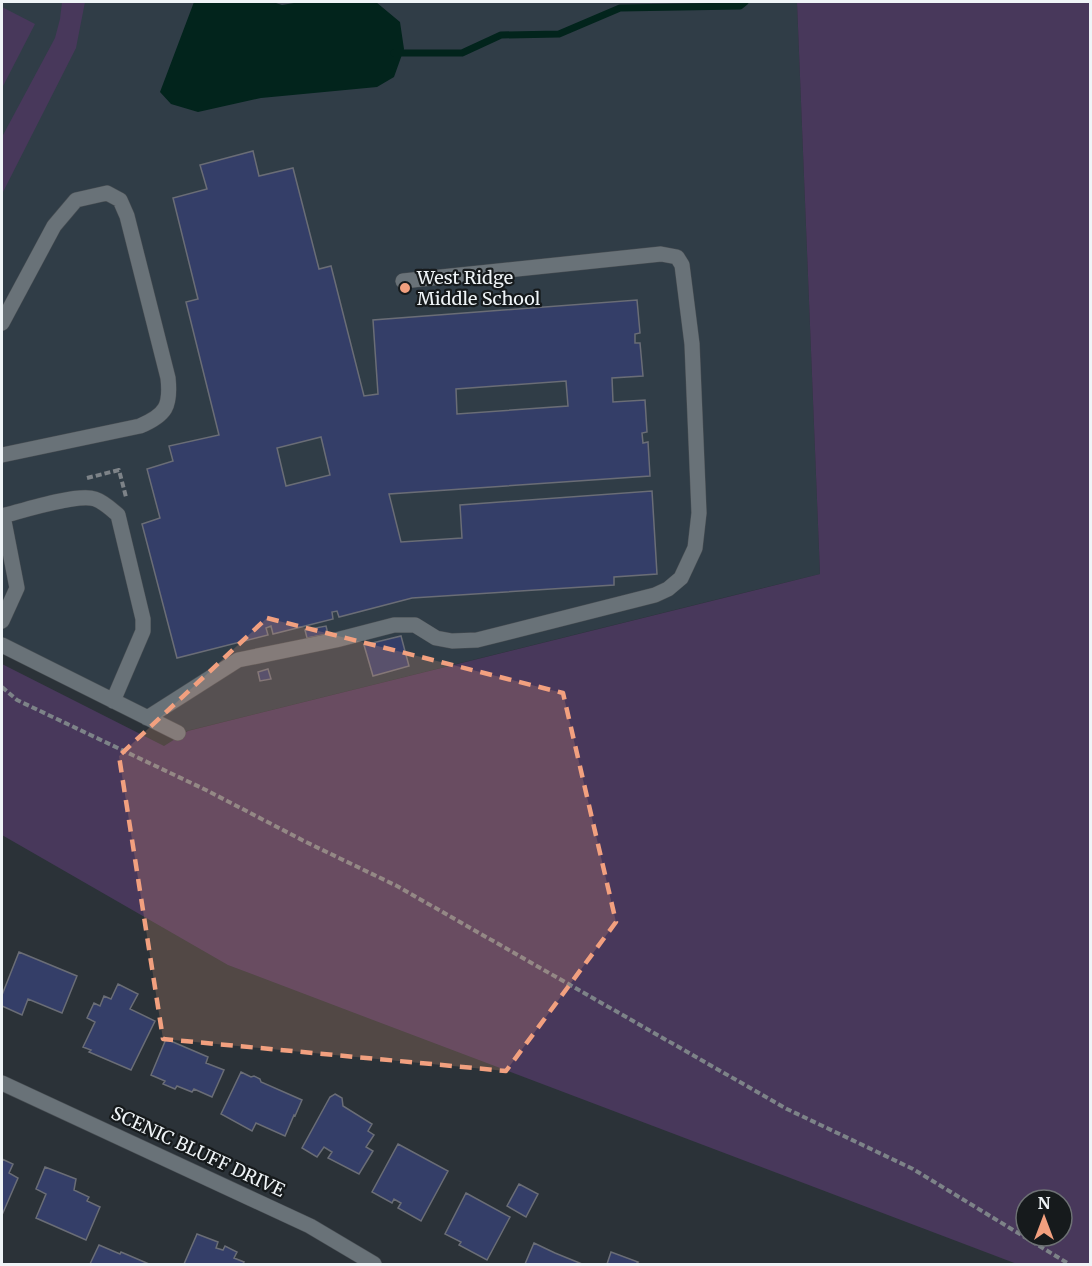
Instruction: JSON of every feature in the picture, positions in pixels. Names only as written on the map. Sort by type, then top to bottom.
[{"type":"street","points":[[2,322],[54,225],[76,200],[107,193],[120,200],[128,216],[168,378],[170,396],[165,410],[156,419],[140,426],[2,455]]},
{"type":"street","points":[[147,718],[238,660],[336,640],[394,625],[415,625],[436,638],[452,641],[477,640],[655,595],[668,589],[681,578],[695,548],[699,513],[692,344],[682,265],[677,257],[661,254],[403,281]]},
{"type":"street","points":[[2,621],[18,588],[2,516],[78,498],[93,498],[107,505],[118,515],[143,619],[142,631],[113,701]]},
{"type":"street","points":[[2,645],[178,733]]},
{"type":"street","name":"SCENIC BLUFF DRIVE","points":[[2,1083],[310,1226],[374,1264]]},
{"type":"path","points":[[2,687],[17,700],[206,790],[397,886],[788,1109],[912,1169],[1069,1264]]},
{"type":"highlighted area","points":[[267,618],[563,693],[616,922],[506,1071],[163,1039],[119,756]]},
{"type":"shaded area","name":"West Ridge Middle School","points":[[2,2],[797,2],[820,574],[178,733],[2,649]]},
{"type":"shaded area","points":[[62,2],[85,2],[76,48],[2,194],[2,137],[55,38]]},
{"type":"shaded area","points":[[194,2],[273,2],[282,5],[300,2],[376,2],[400,22],[404,49],[394,77],[377,87],[261,98],[198,112],[171,104],[160,92]]},
{"type":"shaded area","points":[[797,2],[1090,2],[1090,1264],[1017,1264],[228,965],[2,835],[2,664],[164,746],[188,731],[820,574]]},
{"type":"shaded area","points":[[2,7],[35,24],[2,88]]},
{"type":"building","points":[[253,151],[259,176],[293,168],[319,269],[331,266],[364,396],[378,394],[373,320],[637,300],[640,333],[635,334],[635,343],[640,343],[643,376],[612,378],[613,402],[645,400],[647,432],[642,433],[643,443],[648,442],[650,476],[389,494],[401,542],[462,538],[460,505],[652,491],[657,574],[614,577],[614,585],[412,598],[339,617],[337,611],[332,612],[333,619],[273,634],[271,626],[266,628],[268,635],[177,658],[142,524],[160,518],[147,469],[173,461],[169,446],[219,435],[186,302],[198,299],[173,198],[207,189],[200,165]],"holes":[[[566,381],[568,406],[457,414],[456,389]],[[321,437],[330,475],[286,486],[277,448]]]},
{"type":"building","points":[[326,626],[328,634],[307,638],[305,630]]},
{"type":"building","points":[[401,636],[409,666],[373,676],[364,645]]},
{"type":"building","points":[[268,669],[271,679],[260,681],[258,672]]},
{"type":"building","points":[[19,952],[77,976],[62,1013],[28,999],[22,1015],[2,1006],[2,995]]},
{"type":"building","points":[[118,984],[138,994],[130,1009],[155,1021],[131,1070],[89,1052],[91,1050],[83,1047],[95,1022],[87,1018],[94,1003],[100,1006],[104,996],[111,999]]},
{"type":"building","points":[[166,1039],[208,1057],[206,1063],[224,1070],[212,1097],[194,1089],[192,1092],[177,1086],[175,1089],[163,1084],[165,1081],[151,1075]]},
{"type":"building","points":[[241,1072],[302,1100],[285,1136],[256,1123],[252,1131],[221,1114]]},
{"type":"building","points":[[335,1094],[342,1098],[343,1106],[372,1124],[368,1131],[374,1135],[366,1147],[373,1151],[359,1174],[328,1158],[332,1152],[324,1147],[317,1157],[302,1148],[330,1097]]},
{"type":"building","points":[[398,1144],[448,1171],[421,1221],[398,1208],[401,1203],[394,1199],[392,1203],[372,1192]]},
{"type":"building","points":[[2,1159],[13,1164],[9,1173],[18,1178],[2,1215]]},
{"type":"building","points":[[45,1167],[76,1179],[74,1190],[89,1197],[87,1201],[100,1207],[86,1240],[36,1218],[46,1194],[36,1189]]},
{"type":"building","points":[[519,1184],[538,1194],[526,1217],[507,1206]]},
{"type":"building","points":[[466,1193],[510,1217],[487,1260],[459,1245],[461,1242],[445,1234]]},
{"type":"building","points":[[197,1234],[218,1242],[216,1248],[223,1250],[225,1246],[237,1252],[234,1258],[244,1262],[243,1264],[184,1264]]},
{"type":"building","points":[[534,1243],[555,1253],[582,1264],[525,1264]]},
{"type":"building","points":[[99,1245],[120,1254],[121,1252],[149,1264],[90,1264]]},
{"type":"building","points":[[611,1252],[638,1262],[640,1264],[607,1264]]},
{"type":"waterway","points":[[394,53],[462,53],[501,35],[559,34],[620,8],[740,6],[745,2]]},
{"type":"place","name":"West Ridge Middle School","points":[[405,288]]}]
